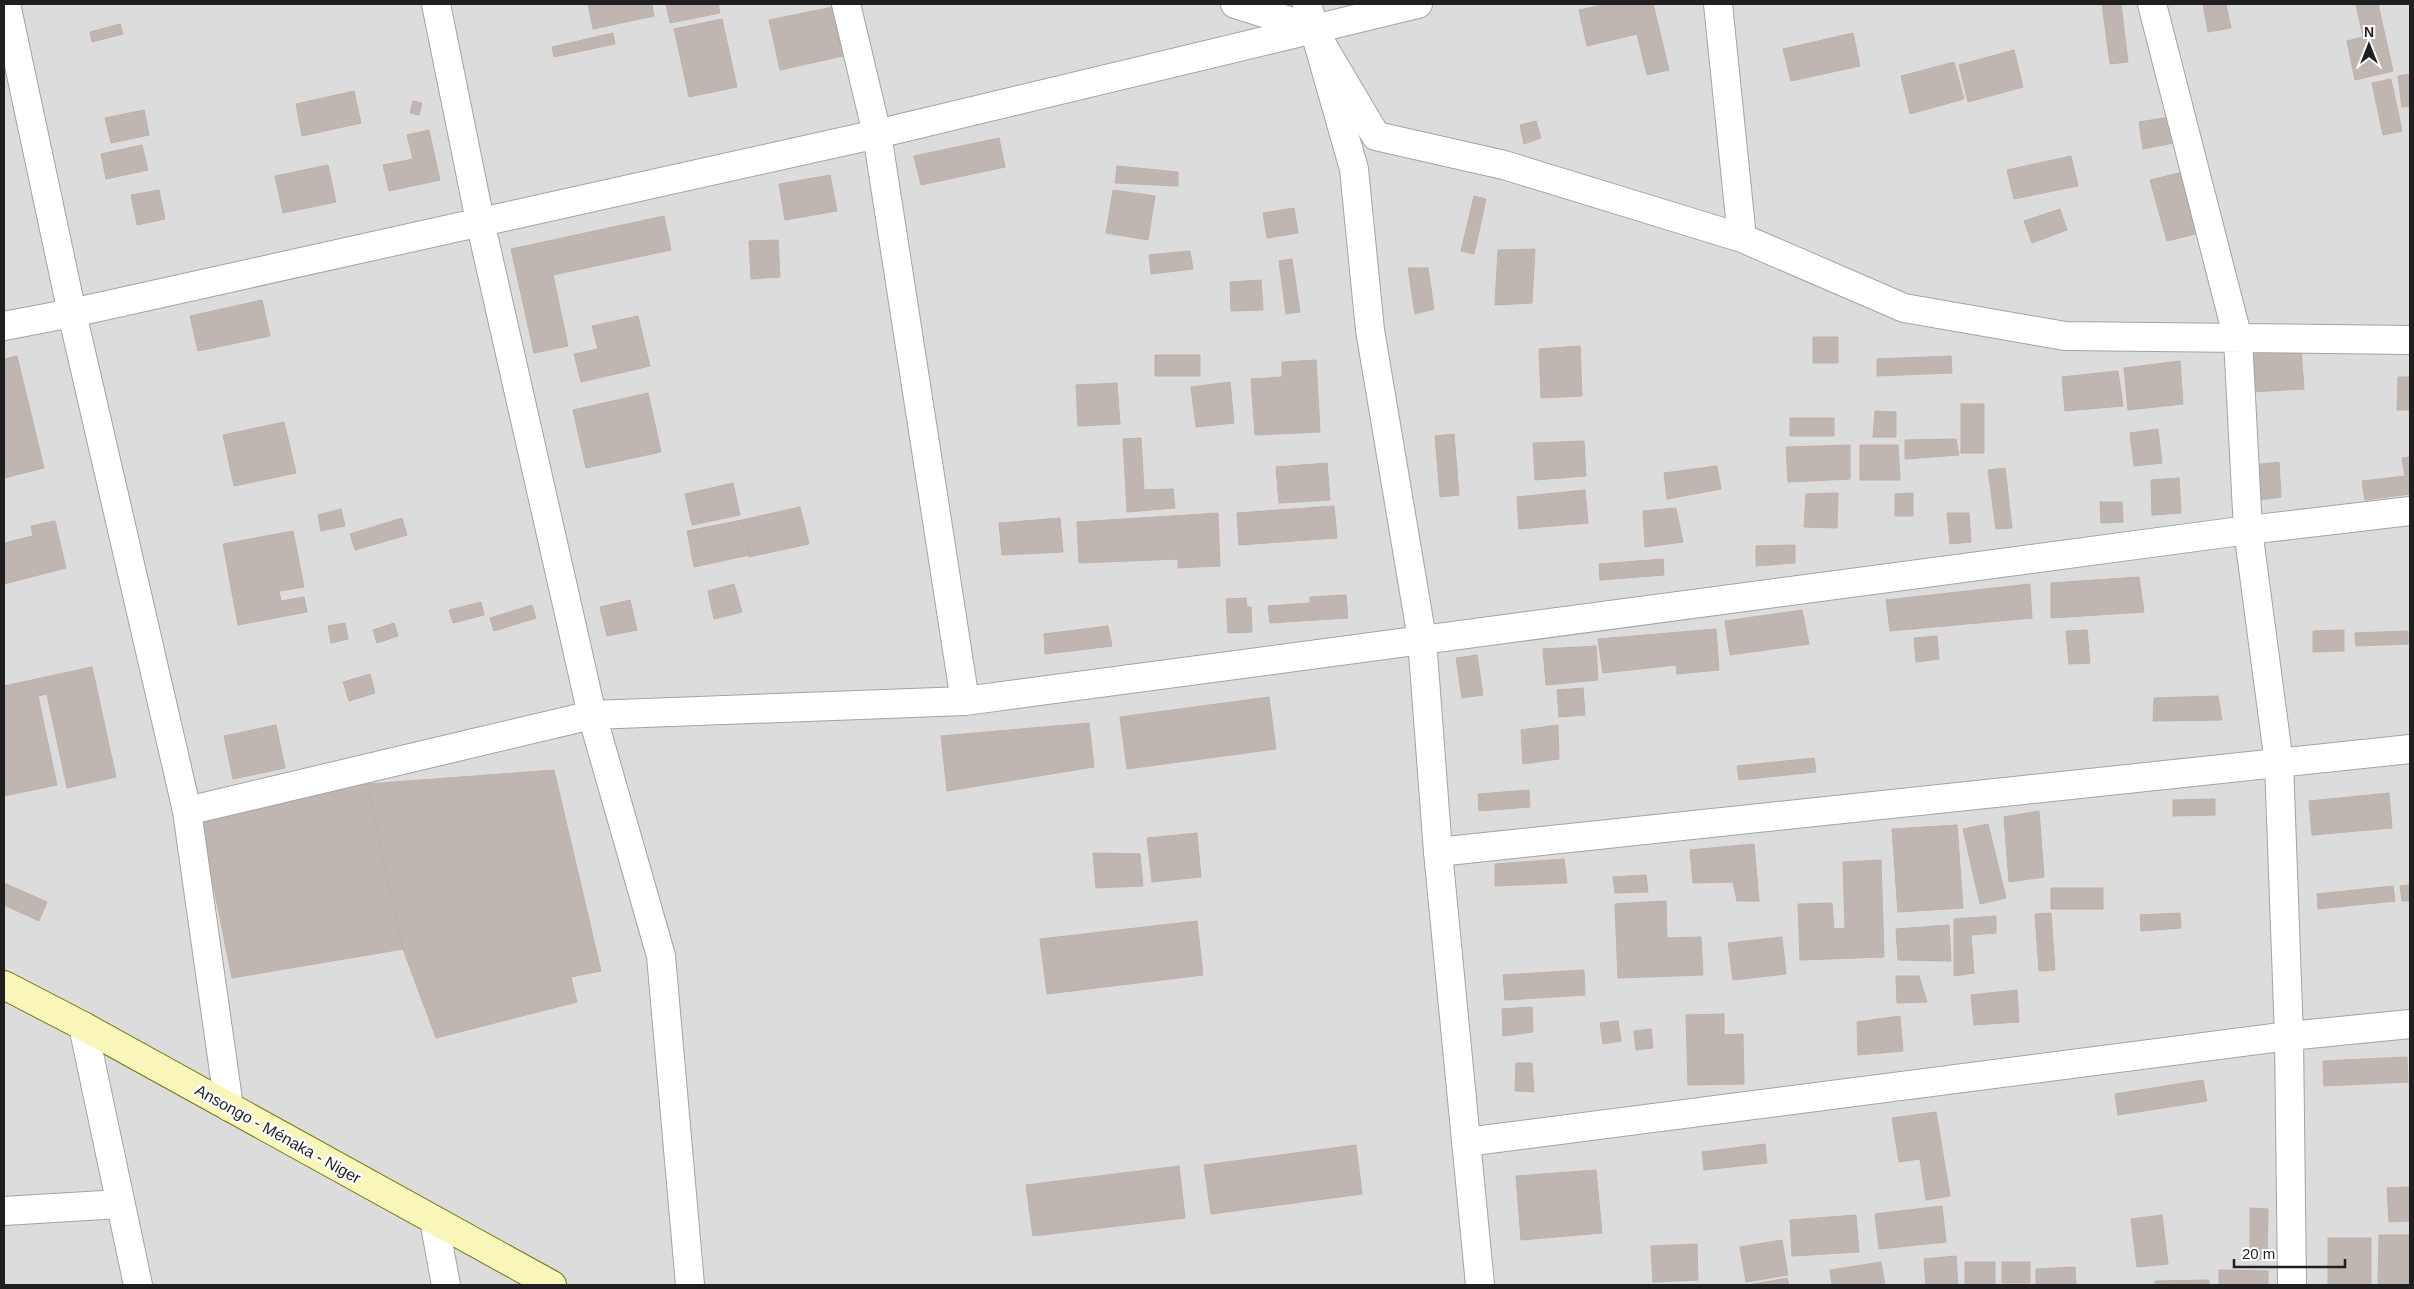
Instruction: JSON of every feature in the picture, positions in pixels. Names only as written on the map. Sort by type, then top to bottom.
[{"type":"main road","name":"Ansongo - Ménaka - Niger","points":[[4,985],[83,1026],[552,1285]]},
{"type":"street","points":[[6,4],[72,313],[187,811],[229,1107]]},
{"type":"street","points":[[436,4],[480,221],[592,716],[661,956],[690,1285]]},
{"type":"street","points":[[846,4],[877,134],[965,701]]},
{"type":"street","points":[[1234,4],[1309,16]]},
{"type":"street","points":[[4,326],[72,313],[877,134],[1309,16],[1418,4]]},
{"type":"street","points":[[1718,4],[1742,238]]},
{"type":"street","points":[[2152,4],[2238,339],[2248,530],[2278,763],[2289,1036],[2292,1285]]},
{"type":"street","points":[[1309,16],[1376,136],[1504,165],[1742,238],[1904,308],[2065,336],[2410,340]]},
{"type":"street","points":[[1309,16],[1354,169],[1370,330],[1422,639],[1438,852],[1480,1285]]},
{"type":"street","points":[[187,811],[592,716],[965,701],[2248,530],[2410,511]]},
{"type":"street","points":[[1438,852],[2410,749]]},
{"type":"street","points":[[1466,1142],[2289,1036],[2410,1024]]},
{"type":"street","points":[[83,1026],[138,1285]]},
{"type":"street","points":[[4,1211],[120,1204]]},
{"type":"street","points":[[434,1220],[446,1285]]},
{"type":"shaded area","points":[[4,4],[2410,4],[2410,1285],[4,1285]]},
{"type":"building","points":[[588,4],[652,4],[654,16],[593,29]]},
{"type":"building","points":[[666,4],[718,4],[720,13],[670,23]]},
{"type":"building","points":[[1607,4],[1653,4],[1669,70],[1647,75],[1637,34],[1587,46],[1579,10]]},
{"type":"building","points":[[2102,4],[2121,4],[2128,62],[2110,64]]},
{"type":"building","points":[[2203,4],[2226,4],[2231,28],[2208,32]]},
{"type":"building","points":[[2356,4],[2378,4],[2393,71],[2355,80],[2347,41],[2363,37]]},
{"type":"building","points":[[833,7],[843,56],[780,70],[769,20]]},
{"type":"building","points":[[722,19],[737,87],[689,97],[674,29]]},
{"type":"building","points":[[120,24],[123,34],[92,42],[90,32]]},
{"type":"building","points":[[613,33],[615,44],[554,57],[552,47]]},
{"type":"building","points":[[1853,33],[1860,66],[1791,81],[1783,49]]},
{"type":"building","points":[[2014,50],[2023,87],[1968,102],[1959,65]]},
{"type":"building","points":[[1954,62],[1964,99],[1910,114],[1901,76]]},
{"type":"building","points":[[2410,74],[2410,106],[2402,107],[2398,76]]},
{"type":"building","points":[[2391,79],[2402,131],[2383,135],[2372,83]]},
{"type":"building","points":[[354,91],[361,123],[302,136],[296,104]]},
{"type":"building","points":[[413,101],[422,103],[419,115],[410,113]]},
{"type":"building","points":[[144,110],[149,135],[111,143],[105,118]]},
{"type":"building","points":[[2170,117],[2174,143],[2143,149],[2139,122]]},
{"type":"building","points":[[1536,121],[1541,138],[1524,144],[1520,125]]},
{"type":"building","points":[[429,130],[440,180],[389,191],[383,165],[413,159],[407,135]]},
{"type":"building","points":[[999,138],[1005,167],[921,185],[914,156]]},
{"type":"building","points":[[142,145],[148,170],[106,179],[101,154]]},
{"type":"building","points":[[2071,156],[2078,186],[2014,199],[2007,170]]},
{"type":"building","points":[[328,165],[336,202],[283,213],[275,176]]},
{"type":"building","points":[[1117,166],[1178,172],[1178,186],[1115,183]]},
{"type":"building","points":[[2183,172],[2200,233],[2167,241],[2150,180]]},
{"type":"building","points":[[830,175],[837,211],[785,220],[779,184]]},
{"type":"building","points":[[159,190],[165,219],[137,225],[131,195]]},
{"type":"building","points":[[1113,190],[1155,196],[1148,240],[1106,233]]},
{"type":"building","points":[[1474,196],[1486,199],[1474,254],[1461,251]]},
{"type":"building","points":[[1294,208],[1298,233],[1267,238],[1263,213]]},
{"type":"building","points":[[2060,209],[2067,230],[2032,243],[2024,221]]},
{"type":"building","points":[[664,216],[671,250],[553,275],[568,346],[534,353],[511,249]]},
{"type":"building","points":[[778,240],[780,277],[751,279],[749,241]]},
{"type":"building","points":[[1535,249],[1532,303],[1495,305],[1498,250]]},
{"type":"building","points":[[1190,251],[1193,269],[1151,274],[1149,255]]},
{"type":"building","points":[[1292,259],[1300,312],[1286,314],[1279,261]]},
{"type":"building","points":[[1408,268],[1428,268],[1434,309],[1415,314]]},
{"type":"building","points":[[1261,280],[1263,310],[1231,311],[1230,282]]},
{"type":"building","points":[[262,300],[270,336],[198,351],[190,316]]},
{"type":"building","points":[[638,316],[650,366],[581,382],[574,354],[598,349],[592,326]]},
{"type":"building","points":[[1813,337],[1838,337],[1838,363],[1813,363]]},
{"type":"building","points":[[1580,346],[1582,396],[1541,398],[1539,349]]},
{"type":"building","points":[[2301,347],[2304,389],[2250,392],[2246,351]]},
{"type":"building","points":[[1155,355],[1200,355],[1200,376],[1155,376]]},
{"type":"building","points":[[17,356],[44,468],[4,478],[4,359]]},
{"type":"building","points":[[1951,356],[1952,373],[1877,376],[1877,359]]},
{"type":"building","points":[[1316,360],[1320,432],[1255,435],[1251,379],[1282,377],[1282,362]]},
{"type":"building","points":[[2180,361],[2183,404],[2128,410],[2124,368]]},
{"type":"building","points":[[2118,371],[2123,406],[2065,411],[2062,377]]},
{"type":"building","points":[[2398,377],[2410,377],[2410,410],[2397,410]]},
{"type":"building","points":[[1230,382],[1234,423],[1196,427],[1191,387]]},
{"type":"building","points":[[1117,383],[1120,424],[1078,426],[1076,385]]},
{"type":"building","points":[[648,393],[661,452],[586,468],[573,410]]},
{"type":"building","points":[[1961,404],[1984,404],[1984,453],[1961,453]]},
{"type":"building","points":[[1875,411],[1896,412],[1896,437],[1873,437]]},
{"type":"building","points":[[1790,418],[1834,418],[1834,436],[1790,436]]},
{"type":"building","points":[[284,422],[296,473],[234,486],[223,435]]},
{"type":"building","points":[[2158,429],[2162,463],[2134,466],[2130,433]]},
{"type":"building","points":[[1454,434],[1459,495],[1440,497],[1435,436]]},
{"type":"building","points":[[1141,438],[1144,490],[1173,489],[1175,508],[1127,512],[1123,439]]},
{"type":"building","points":[[1956,439],[1959,455],[1905,459],[1905,440]]},
{"type":"building","points":[[1584,441],[1586,476],[1535,480],[1533,443]]},
{"type":"building","points":[[1850,445],[1850,479],[1788,482],[1786,447]]},
{"type":"building","points":[[1860,445],[1898,445],[1900,480],[1860,480]]},
{"type":"building","points":[[2410,457],[2410,494],[2365,500],[2362,481],[2405,476],[2402,458]]},
{"type":"building","points":[[2279,462],[2281,497],[2259,500],[2254,465]]},
{"type":"building","points":[[1327,463],[1330,500],[1279,503],[1276,467]]},
{"type":"building","points":[[1717,466],[1721,489],[1667,499],[1664,473]]},
{"type":"building","points":[[2005,468],[2012,528],[1996,529],[1988,470]]},
{"type":"building","points":[[2179,478],[2181,513],[2152,515],[2151,480]]},
{"type":"building","points":[[733,483],[740,515],[692,525],[685,494]]},
{"type":"building","points":[[1585,490],[1588,523],[1519,529],[1517,497]]},
{"type":"building","points":[[1838,493],[1837,528],[1804,527],[1806,494]]},
{"type":"building","points":[[1913,493],[1913,516],[1895,516],[1895,494]]},
{"type":"building","points":[[2100,502],[2122,502],[2123,522],[2101,523]]},
{"type":"building","points":[[1334,506],[1337,538],[1239,545],[1237,513]]},
{"type":"building","points":[[800,507],[809,544],[749,557],[742,520]]},
{"type":"building","points":[[1676,508],[1683,542],[1645,547],[1643,511]]},
{"type":"building","points":[[341,509],[345,526],[321,531],[318,515]]},
{"type":"building","points":[[1218,513],[1220,566],[1178,568],[1178,559],[1079,563],[1077,522]]},
{"type":"building","points":[[1947,513],[1969,513],[1971,542],[1950,544]]},
{"type":"building","points":[[402,518],[407,535],[355,550],[350,534]]},
{"type":"building","points":[[1060,518],[1063,552],[1002,555],[999,523]]},
{"type":"building","points":[[742,520],[749,555],[694,567],[687,531]]},
{"type":"building","points":[[55,521],[66,568],[4,584],[4,543],[33,536],[31,526]]},
{"type":"building","points":[[293,531],[304,587],[279,591],[281,601],[304,597],[307,612],[238,625],[223,544]]},
{"type":"building","points":[[1795,545],[1795,563],[1756,566],[1756,546]]},
{"type":"building","points":[[1663,559],[1664,575],[1600,580],[1599,564]]},
{"type":"building","points":[[2139,577],[2144,612],[2051,618],[2051,583]]},
{"type":"building","points":[[734,584],[742,612],[714,619],[708,591]]},
{"type":"building","points":[[2030,584],[2032,618],[1890,631],[1886,600]]},
{"type":"building","points":[[1346,595],[1348,618],[1270,623],[1268,606],[1310,603],[1310,597]]},
{"type":"building","points":[[1246,598],[1247,607],[1251,607],[1252,632],[1228,633],[1226,599]]},
{"type":"building","points":[[630,600],[637,630],[607,636],[600,607]]},
{"type":"building","points":[[481,602],[484,615],[453,623],[449,610]]},
{"type":"building","points":[[532,605],[536,618],[494,631],[490,618]]},
{"type":"building","points":[[1802,610],[1809,644],[1730,655],[1725,621]]},
{"type":"building","points":[[345,623],[348,639],[331,643],[328,626]]},
{"type":"building","points":[[394,623],[398,636],[377,643],[373,630]]},
{"type":"building","points":[[1108,626],[1112,646],[1045,654],[1044,634]]},
{"type":"building","points":[[1716,629],[1719,670],[1677,674],[1676,665],[1603,673],[1598,639]]},
{"type":"building","points":[[2087,630],[2090,663],[2069,664],[2066,631]]},
{"type":"building","points":[[2344,630],[2344,651],[2313,652],[2313,631]]},
{"type":"building","points":[[2408,631],[2408,644],[2356,646],[2355,633]]},
{"type":"building","points":[[1937,636],[1939,659],[1916,662],[1914,638]]},
{"type":"building","points":[[1596,646],[1598,680],[1546,685],[1543,649]]},
{"type":"building","points":[[1477,655],[1483,695],[1462,698],[1456,658]]},
{"type":"building","points":[[92,667],[116,777],[67,788],[47,694],[38,696],[57,785],[4,796],[4,686]]},
{"type":"building","points":[[370,674],[375,693],[349,701],[343,682]]},
{"type":"building","points":[[1583,688],[1585,715],[1559,717],[1557,690]]},
{"type":"building","points":[[2218,696],[2222,720],[2153,721],[2154,698]]},
{"type":"building","points":[[1269,697],[1276,749],[1127,769],[1120,717]]},
{"type":"building","points":[[1089,723],[1094,767],[947,791],[941,736]]},
{"type":"building","points":[[276,725],[285,768],[233,779],[224,736]]},
{"type":"building","points":[[1558,725],[1559,759],[1523,764],[1521,730]]},
{"type":"building","points":[[1814,758],[1816,772],[1739,780],[1737,766]]},
{"type":"building","points":[[554,770],[601,971],[571,977],[577,1002],[436,1038],[403,949],[367,784]]},
{"type":"building","points":[[367,784],[403,949],[232,978],[199,814]]},
{"type":"building","points":[[1529,790],[1530,807],[1479,811],[1478,794]]},
{"type":"building","points":[[2389,793],[2392,828],[2312,835],[2309,801]]},
{"type":"building","points":[[2215,799],[2215,815],[2173,816],[2173,800]]},
{"type":"building","points":[[2039,811],[2044,877],[2009,882],[2004,817]]},
{"type":"building","points":[[1988,824],[2006,898],[1980,904],[1963,829]]},
{"type":"building","points":[[1957,825],[1963,908],[1898,912],[1892,829]]},
{"type":"building","points":[[1197,833],[1201,877],[1152,882],[1147,838]]},
{"type":"building","points":[[1754,844],[1759,901],[1737,901],[1733,882],[1693,883],[1690,850]]},
{"type":"building","points":[[1093,853],[1140,854],[1143,886],[1096,888]]},
{"type":"building","points":[[1564,859],[1567,883],[1495,886],[1495,864]]},
{"type":"building","points":[[1881,860],[1884,957],[1800,960],[1798,904],[1832,903],[1834,929],[1845,928],[1843,862]]},
{"type":"building","points":[[1646,875],[1648,892],[1615,893],[1613,877]]},
{"type":"building","points":[[4,883],[47,902],[39,921],[4,905]]},
{"type":"building","points":[[2410,885],[2410,901],[2402,901],[2400,886]]},
{"type":"building","points":[[2393,886],[2395,901],[2318,909],[2317,894]]},
{"type":"building","points":[[2051,888],[2103,888],[2103,909],[2051,909]]},
{"type":"building","points":[[1666,901],[1667,938],[1701,937],[1703,975],[1618,978],[1615,904]]},
{"type":"building","points":[[2051,913],[2055,970],[2039,971],[2035,914]]},
{"type":"building","points":[[2180,913],[2181,928],[2141,931],[2140,915]]},
{"type":"building","points":[[1996,916],[1996,933],[1971,935],[1974,973],[1954,976],[1954,919]]},
{"type":"building","points":[[1197,921],[1203,975],[1047,994],[1040,939]]},
{"type":"building","points":[[1949,925],[1951,961],[1898,960],[1896,929]]},
{"type":"building","points":[[1782,937],[1786,974],[1733,980],[1728,943]]},
{"type":"building","points":[[1584,970],[1585,995],[1505,1000],[1503,975]]},
{"type":"building","points":[[1896,976],[1919,976],[1927,1002],[1897,1003]]},
{"type":"building","points":[[2017,990],[2019,1022],[1974,1025],[1971,995]]},
{"type":"building","points":[[1532,1007],[1533,1032],[1503,1036],[1502,1009]]},
{"type":"building","points":[[1724,1014],[1724,1035],[1743,1034],[1744,1084],[1688,1085],[1686,1015]]},
{"type":"building","points":[[1900,1016],[1903,1051],[1858,1055],[1857,1022]]},
{"type":"building","points":[[1618,1021],[1621,1041],[1603,1044],[1600,1023]]},
{"type":"building","points":[[1651,1029],[1653,1048],[1636,1050],[1634,1031]]},
{"type":"building","points":[[2407,1057],[2408,1082],[2324,1086],[2323,1061]]},
{"type":"building","points":[[1516,1063],[1532,1063],[1534,1092],[1515,1091]]},
{"type":"building","points":[[2203,1080],[2207,1101],[2118,1115],[2115,1094]]},
{"type":"building","points":[[1936,1112],[1950,1196],[1926,1200],[1920,1159],[1899,1162],[1892,1118]]},
{"type":"building","points":[[1765,1144],[1767,1163],[1704,1170],[1702,1152]]},
{"type":"building","points":[[1356,1145],[1362,1194],[1211,1214],[1204,1165]]},
{"type":"building","points":[[1179,1166],[1185,1218],[1033,1236],[1026,1185]]},
{"type":"building","points":[[1596,1170],[1602,1233],[1521,1240],[1516,1176]]},
{"type":"building","points":[[2410,1187],[2410,1221],[2389,1222],[2387,1188]]},
{"type":"building","points":[[1942,1206],[1946,1242],[1879,1249],[1875,1214]]},
{"type":"building","points":[[2250,1208],[2268,1209],[2267,1259],[2250,1259]]},
{"type":"building","points":[[1856,1215],[1859,1252],[1792,1256],[1790,1220]]},
{"type":"building","points":[[2162,1215],[2168,1264],[2137,1267],[2131,1219]]},
{"type":"building","points":[[2379,1235],[2410,1235],[2410,1285],[2378,1285]]},
{"type":"building","points":[[2328,1238],[2371,1238],[2371,1285],[2328,1285]]},
{"type":"building","points":[[1782,1240],[1788,1275],[1746,1282],[1740,1247]]},
{"type":"building","points":[[1697,1244],[1698,1280],[1653,1282],[1651,1246]]},
{"type":"building","points":[[1956,1256],[1958,1285],[1926,1285],[1924,1259]]},
{"type":"building","points":[[1881,1262],[1885,1285],[1832,1285],[1830,1270]]},
{"type":"building","points":[[1965,1262],[1995,1262],[1995,1285],[1965,1285]]},
{"type":"building","points":[[2002,1262],[2030,1262],[2030,1283],[2002,1283]]},
{"type":"building","points":[[2075,1267],[2076,1285],[2036,1285],[2036,1269]]},
{"type":"building","points":[[2219,1270],[2268,1271],[2268,1285],[2219,1285]]},
{"type":"building","points":[[1787,1278],[1789,1285],[1749,1285]]},
{"type":"building","points":[[2209,1280],[2209,1285],[2155,1285],[2155,1281]]}]
